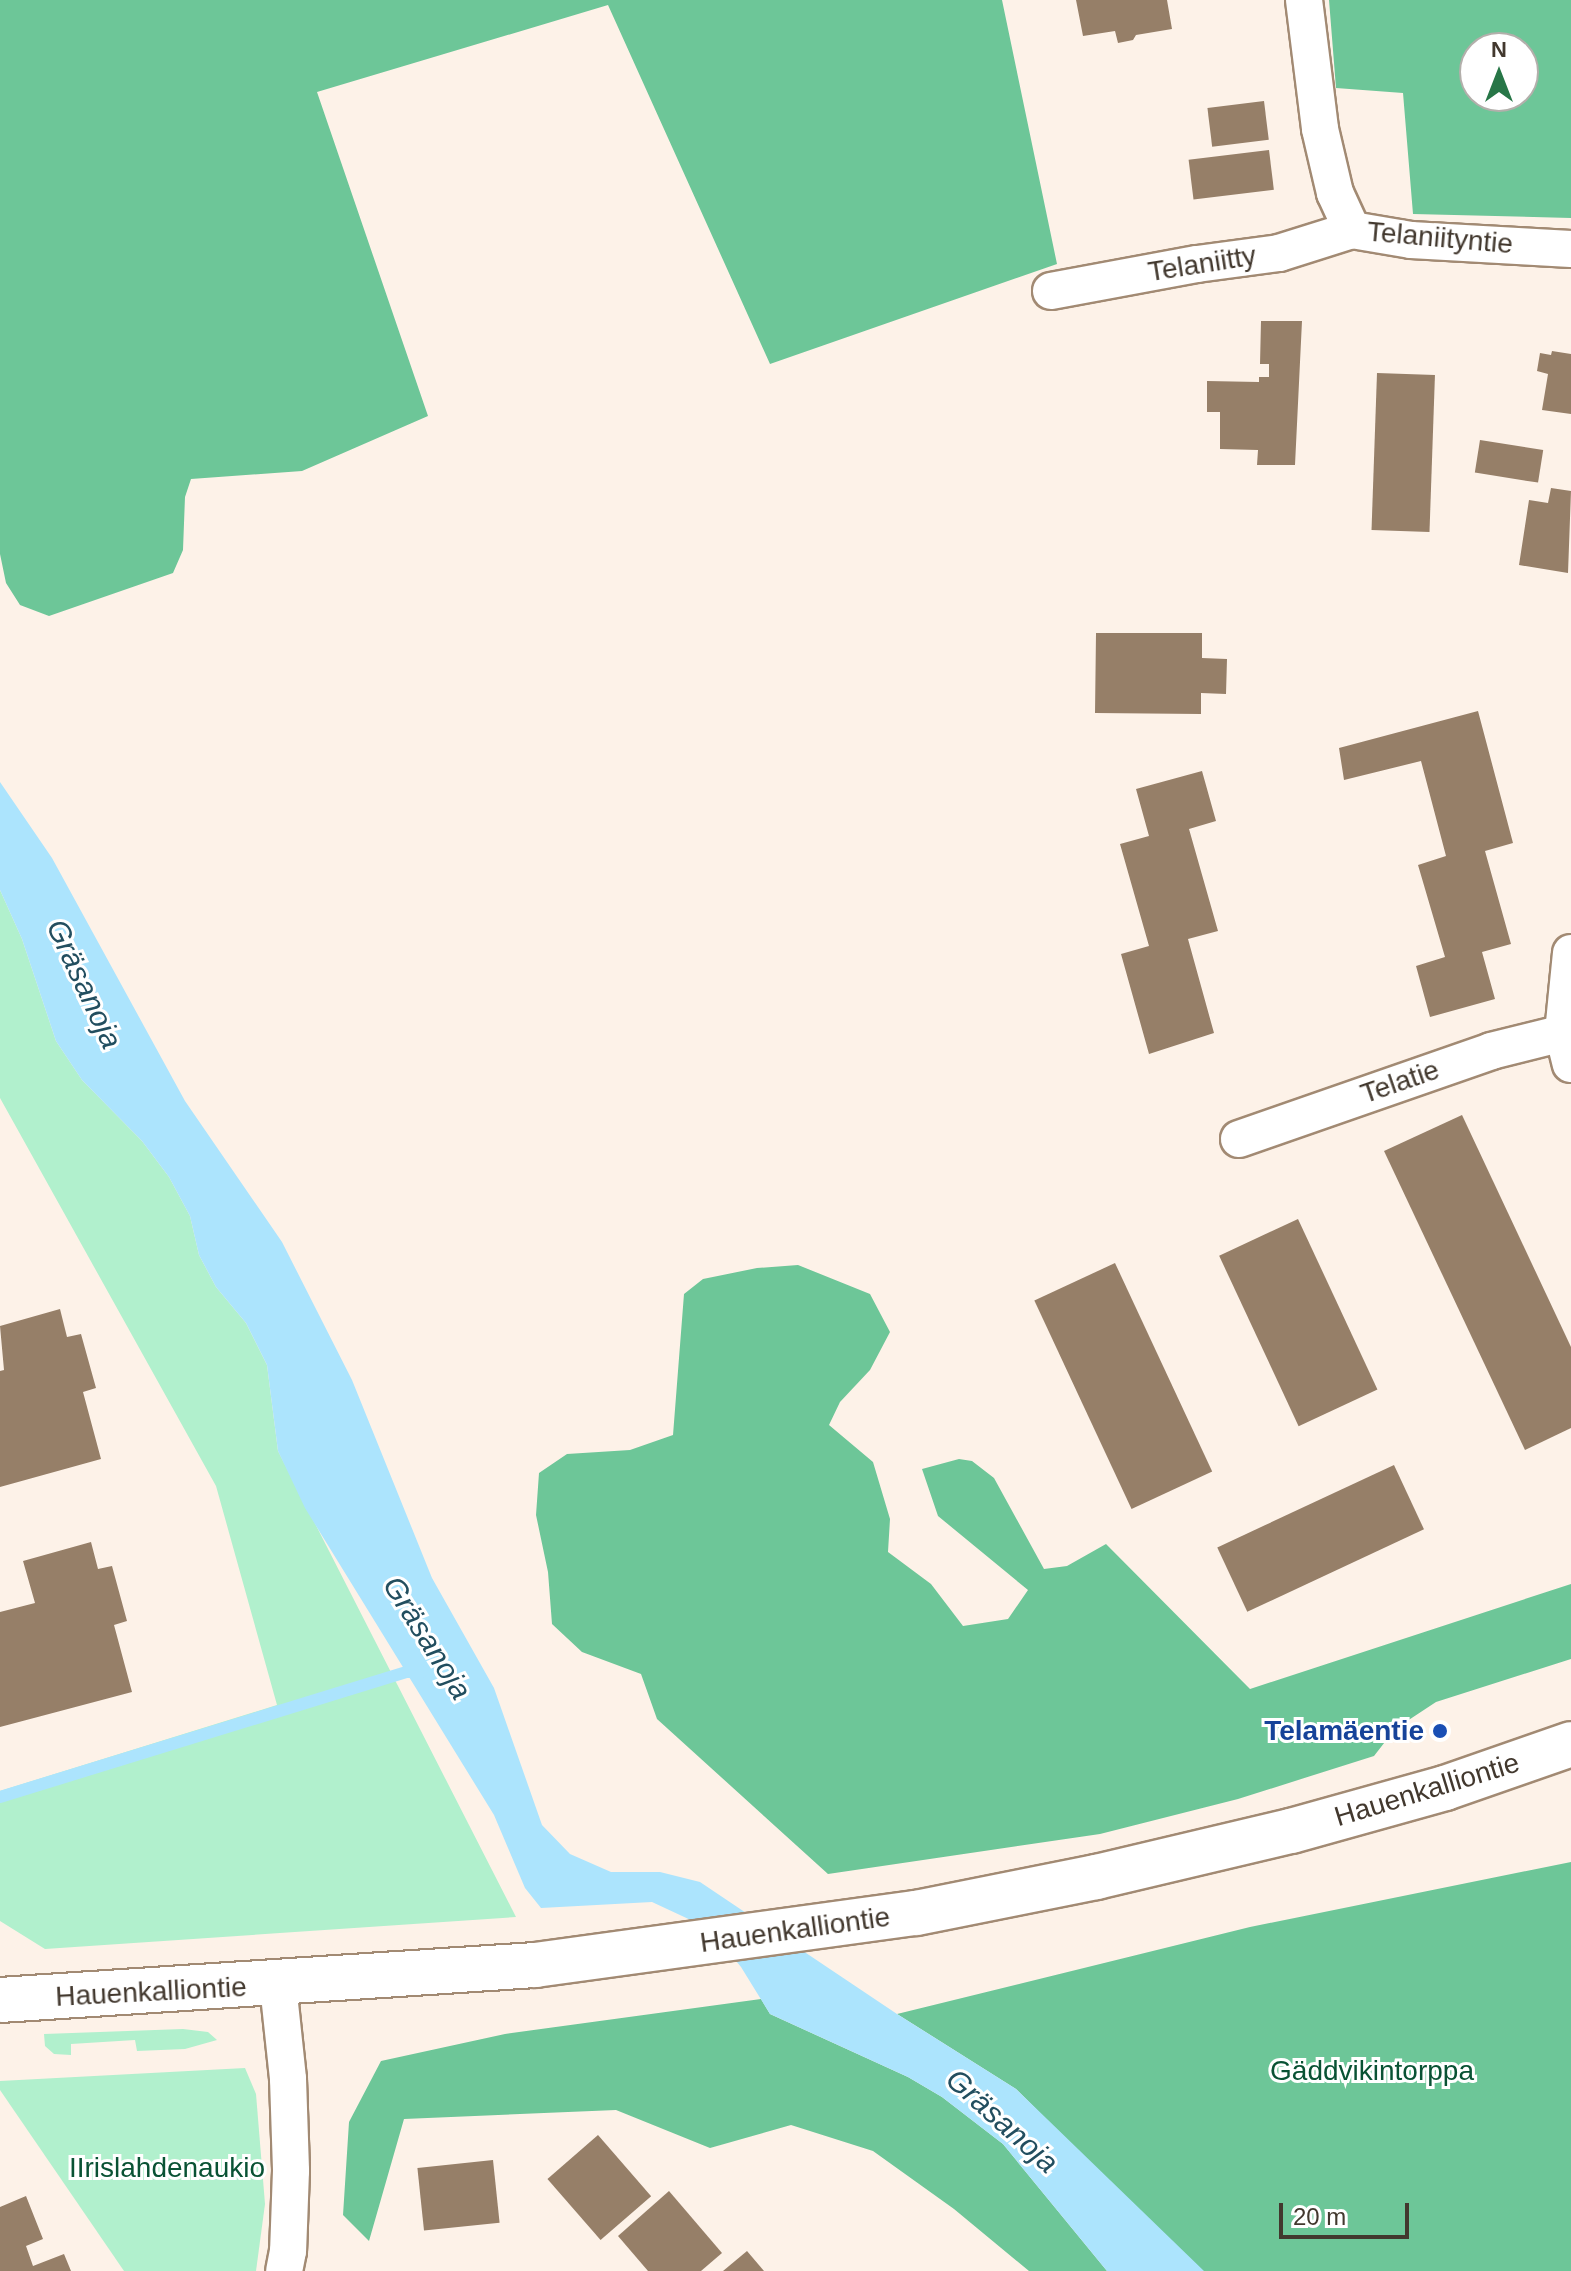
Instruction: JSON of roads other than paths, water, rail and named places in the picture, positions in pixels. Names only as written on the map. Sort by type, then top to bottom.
[{"type":"main road","name":"Hauenkalliontie","points":[[0,2000],[278,1985],[535,1965],[916,1913],[1096,1877],[1291,1831],[1445,1788],[1571,1744]]},
{"type":"street","name":"Telaniityntie","points":[[1304,0],[1320,129],[1335,193],[1352,230],[1411,240],[1571,249]]},
{"type":"street","name":"Telaniitty","points":[[1051,291],[1197,264],[1279,253],[1352,230]]},
{"type":"street","points":[[1567,1048],[1571,953]]},
{"type":"street","name":"Telatie","points":[[1239,1139],[1491,1051],[1567,1048]]},
{"type":"street","points":[[278,1985],[288,2079],[291,2171],[288,2251],[284,2271]]},
{"type":"water","name":"Gräsanoja","points":[[0,782],[52,858],[185,1101],[282,1242],[352,1380],[432,1578],[494,1688],[542,1825],[570,1854],[611,1872],[660,1872],[700,1882],[897,2014],[1016,2089],[1204,2271],[1107,2271],[1003,2144],[942,2097],[908,2077],[770,2014],[741,1967],[710,1929],[652,1902],[541,1908],[525,1888],[494,1815],[305,1508],[278,1451],[267,1365],[246,1323],[216,1287],[199,1255],[190,1216],[169,1177],[142,1141],[82,1080],[56,1041],[22,939],[0,890]]},
{"type":"waterway","name":"Gräsanoja","points":[[0,1797],[407,1672],[422,1672]]},
{"type":"place","name":"Telamäentie","points":[[1440,1731]]},
{"type":"park label","name":"Gäddvikintorppa","points":[[1372,2071]]},
{"type":"park label","name":"IIrislahdenaukio","points":[[167,2168]]}]
